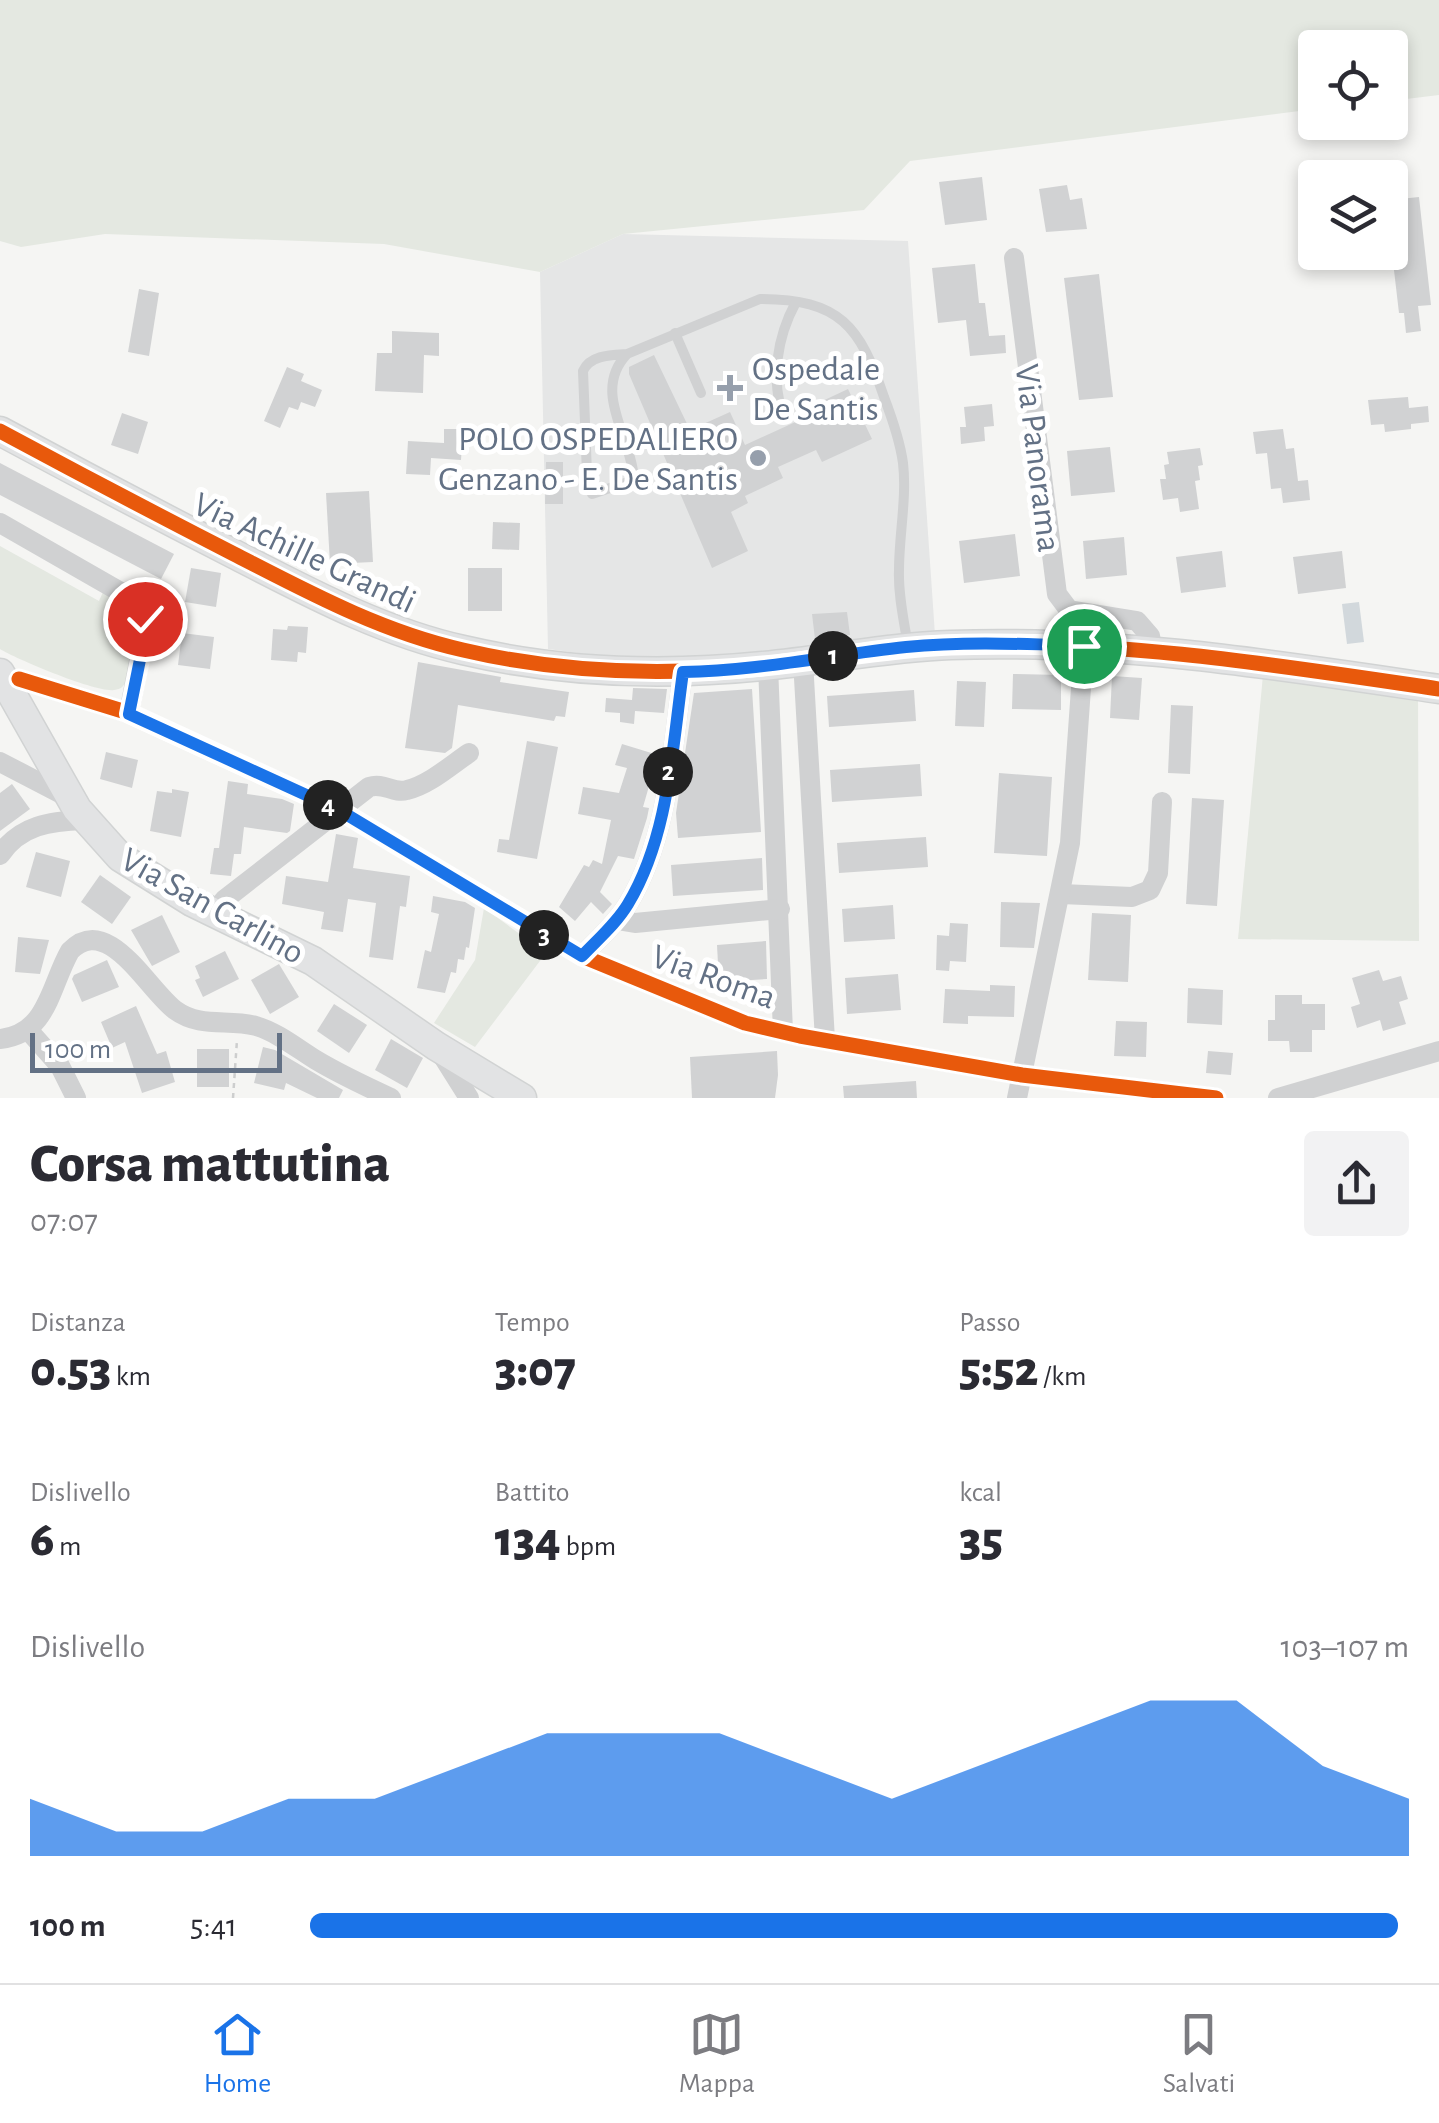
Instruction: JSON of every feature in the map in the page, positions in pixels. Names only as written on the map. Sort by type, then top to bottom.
[{"type":"street","name":"Via Panorama","points":[[1014,258],[1057,594],[1070,610],[1136,620],[1150,636],[1153,652]]},
{"type":"street","name":"Via Achille Grandi","points":[[0,432],[317,596],[410,635],[515,660],[597,669],[683,672],[768,666],[908,647],[1084,646],[1278,666],[1439,690]]},
{"type":"street","points":[[0,523],[124,594],[139,608],[146,630],[129,714]]},
{"type":"street","points":[[1016,1098],[1072,826],[1084,646]]},
{"type":"street","points":[[803,661],[825,1040]]},
{"type":"street","points":[[768,666],[784,1032]]},
{"type":"street","points":[[582,956],[617,920],[638,884],[657,831],[683,672]]},
{"type":"street","name":"Via Roma","points":[[9,676],[129,714],[339,810],[582,956],[736,1019],[784,1032],[1022,1075],[1216,1098]]},
{"type":"street","name":"Via San Carlino","points":[[9,676],[78,810],[107,845],[192,902],[313,961],[436,1046],[522,1098]]},
{"type":"street","points":[[224,900],[372,786],[384,785],[403,792],[470,753]]},
{"type":"street","points":[[0,762],[78,810]]},
{"type":"street","points":[[1061,894],[1136,896],[1150,890],[1158,874],[1162,802]]},
{"type":"street","points":[[0,855],[10,842],[39,825],[78,810]]},
{"type":"street","points":[[617,920],[635,923],[780,909]]},
{"type":"street","points":[[0,1039],[29,1031],[41,1016],[70,951],[93,939],[112,944],[168,1004],[188,1018],[262,1028],[345,1077],[392,1098]]},
{"type":"street","points":[[29,1031],[60,1066],[76,1098]]},
{"type":"street","name":"Via San Carlino","points":[[436,1046],[469,1098]]},
{"type":"street","points":[[1278,1098],[1439,1050]]},
{"type":"lane","points":[[627,354],[614,367],[612,388],[634,480],[592,494],[586,474],[582,371],[586,364],[627,354],[760,299],[796,302],[837,316],[850,326],[860,338],[887,406],[903,463],[898,573],[908,647]]},
{"type":"lane","points":[[784,418],[778,401],[776,370],[781,341],[796,302]]},
{"type":"lane","points":[[676,333],[701,393]]},
{"type":"path","points":[[233,1098],[238,1023]]},
{"type":"shaded area","points":[[0,0],[1439,0],[1439,95],[1408,99],[1408,30],[1298,30],[1298,111],[910,161],[864,210],[623,234],[540,272],[384,244],[105,234],[21,247],[0,241]]},
{"type":"shaded area","name":"Ospedale De Santis","points":[[623,234],[908,241],[935,635],[677,666],[548,649],[540,272]]},
{"type":"shaded area","points":[[0,546],[99,601],[103,592],[126,602],[137,626],[127,681],[122,687],[105,690],[91,686],[0,649]]},
{"type":"shaded area","points":[[1359,602],[1364,642],[1347,644],[1342,604]]},
{"type":"shaded area","points":[[1263,675],[1418,696],[1419,941],[1238,939]]},
{"type":"shaded area","points":[[484,908],[546,953],[475,1047],[434,1023],[475,960]]},
{"type":"building","points":[[982,177],[987,220],[945,225],[939,182]]},
{"type":"building","points":[[1067,185],[1070,200],[1082,198],[1087,229],[1046,232],[1039,189]]},
{"type":"building","points":[[1419,197],[1431,305],[1418,306],[1421,331],[1406,333],[1404,313],[1399,313],[1394,270],[1408,270],[1408,198]]},
{"type":"building","points":[[975,264],[979,303],[985,303],[989,336],[1005,335],[1006,353],[970,356],[966,320],[938,323],[932,268]]},
{"type":"building","points":[[1099,274],[1113,397],[1079,400],[1064,278]]},
{"type":"building","points":[[139,289],[159,293],[149,356],[128,352]]},
{"type":"building","points":[[392,331],[439,333],[439,356],[424,355],[423,393],[375,391],[377,353],[392,353]]},
{"type":"building","name":"POLO OSPEDALIERO Genzano - E. De Santis","points":[[654,355],[690,430],[730,412],[745,445],[802,419],[799,412],[848,389],[872,439],[822,462],[816,450],[778,467],[783,478],[745,496],[748,503],[731,512],[748,551],[712,568],[629,374],[629,367]]},
{"type":"building","points":[[287,367],[304,374],[301,381],[322,390],[315,407],[301,402],[298,410],[289,407],[280,428],[264,421]]},
{"type":"building","points":[[1408,397],[1409,408],[1428,406],[1429,422],[1385,432],[1384,424],[1371,425],[1368,400]]},
{"type":"building","points":[[992,404],[994,426],[984,427],[985,441],[961,444],[960,427],[966,427],[964,407]]},
{"type":"building","points":[[122,413],[148,422],[138,454],[111,445]]},
{"type":"building","points":[[444,429],[463,429],[461,460],[431,458],[430,475],[406,474],[408,441],[444,443]]},
{"type":"building","points":[[1283,429],[1286,449],[1294,448],[1298,481],[1308,480],[1310,500],[1283,503],[1281,488],[1271,489],[1267,453],[1256,454],[1253,432]]},
{"type":"building","points":[[1110,447],[1115,492],[1071,496],[1067,451]]},
{"type":"building","points":[[1200,448],[1203,465],[1198,466],[1200,480],[1195,481],[1199,509],[1180,512],[1178,498],[1163,500],[1160,479],[1166,479],[1167,452]]},
{"type":"building","points":[[546,462],[563,462],[563,504],[545,504]]},
{"type":"building","points":[[0,463],[174,554],[161,579],[0,495]]},
{"type":"building","points":[[369,491],[373,562],[330,564],[326,493]]},
{"type":"building","points":[[493,522],[520,523],[519,550],[492,549]]},
{"type":"building","points":[[1015,534],[1020,576],[964,583],[959,541]]},
{"type":"building","points":[[1124,537],[1127,575],[1086,579],[1083,541]]},
{"type":"building","points":[[1222,551],[1226,587],[1181,593],[1176,557]]},
{"type":"building","points":[[1342,551],[1346,588],[1298,594],[1293,557]]},
{"type":"building","points":[[191,568],[221,573],[216,607],[185,602]]},
{"type":"building","points":[[468,568],[502,568],[502,611],[468,611]]},
{"type":"building","points":[[847,612],[850,635],[815,639],[812,614]]},
{"type":"building","points":[[288,626],[308,627],[306,653],[298,652],[297,662],[271,660],[273,629],[287,630]]},
{"type":"building","points":[[182,633],[214,637],[210,669],[178,665]]},
{"type":"building","points":[[418,662],[501,677],[500,682],[569,692],[565,717],[556,716],[554,721],[458,705],[452,748],[445,753],[405,748]]},
{"type":"building","points":[[1013,674],[1061,675],[1061,710],[1012,709]]},
{"type":"building","points":[[1112,676],[1142,678],[1139,720],[1110,718]]},
{"type":"building","points":[[957,681],[986,682],[984,727],[955,726]]},
{"type":"building","points":[[633,688],[667,689],[664,713],[635,711],[634,724],[620,722],[620,713],[605,712],[606,698],[632,700]]},
{"type":"building","points":[[752,689],[761,832],[678,838],[676,813],[694,693]]},
{"type":"building","points":[[914,690],[916,721],[829,727],[827,696]]},
{"type":"building","points":[[1171,705],[1193,706],[1190,774],[1168,773]]},
{"type":"building","points":[[527,741],[558,747],[537,859],[497,852],[499,839],[509,840]]},
{"type":"building","points":[[622,744],[658,755],[643,807],[649,808],[647,818],[634,859],[618,856],[600,892],[612,904],[603,914],[591,902],[575,921],[559,907],[584,865],[589,867],[593,860],[602,864],[611,820],[578,814],[583,787],[619,793],[627,768],[615,765]]},
{"type":"building","points":[[106,752],[138,760],[132,788],[100,779]]},
{"type":"building","points":[[920,764],[922,796],[832,802],[830,770]]},
{"type":"building","points":[[999,773],[1052,777],[1047,856],[994,853]]},
{"type":"building","points":[[228,781],[248,784],[247,794],[294,804],[287,833],[244,827],[241,854],[234,854],[231,876],[210,874],[214,848],[219,848]]},
{"type":"building","points":[[12,784],[30,809],[0,831],[0,793]]},
{"type":"building","points":[[172,789],[189,792],[181,837],[150,831],[157,791],[172,793]]},
{"type":"building","points":[[1192,798],[1224,800],[1217,906],[1186,904]]},
{"type":"building","points":[[336,834],[358,838],[353,868],[410,876],[406,907],[400,906],[393,960],[369,957],[376,903],[348,899],[343,932],[321,929],[324,912],[282,904],[286,876],[328,882]]},
{"type":"building","points":[[926,837],[928,867],[839,873],[837,843]]},
{"type":"building","points":[[36,852],[70,861],[61,897],[26,887]]},
{"type":"building","points":[[762,858],[763,890],[673,896],[671,865]]},
{"type":"building","points":[[100,875],[131,897],[112,924],[81,902]]},
{"type":"building","points":[[433,896],[465,902],[475,908],[469,948],[466,947],[464,960],[458,959],[456,973],[451,972],[445,993],[417,988],[425,950],[431,952],[439,914],[431,912]]},
{"type":"building","points":[[1001,902],[1040,903],[1034,948],[1000,947]]},
{"type":"building","points":[[893,905],[895,939],[844,942],[842,909]]},
{"type":"building","points":[[1092,913],[1131,915],[1128,982],[1088,980]]},
{"type":"building","points":[[162,915],[180,952],[152,966],[131,930]]},
{"type":"building","points":[[950,923],[968,924],[966,962],[950,961],[949,971],[936,970],[937,935],[949,936]]},
{"type":"building","points":[[18,937],[49,940],[40,974],[15,972]]},
{"type":"building","points":[[766,941],[767,979],[719,982],[717,945]]},
{"type":"building","points":[[225,951],[239,979],[203,997],[195,980],[200,978],[195,966]]},
{"type":"building","points":[[107,960],[119,987],[82,1002],[72,979],[74,975]]},
{"type":"building","points":[[279,964],[299,997],[270,1014],[251,980]]},
{"type":"building","points":[[1379,970],[1383,981],[1401,976],[1408,999],[1399,1002],[1406,1024],[1383,1031],[1380,1020],[1357,1028],[1351,1007],[1360,1004],[1352,978]]},
{"type":"building","points":[[898,974],[901,1010],[847,1014],[845,978]]},
{"type":"building","points":[[990,985],[1015,986],[1014,1017],[968,1016],[968,1024],[943,1023],[945,989],[990,991]]},
{"type":"building","points":[[1188,988],[1223,990],[1222,1025],[1187,1023]]},
{"type":"building","points":[[1275,995],[1302,995],[1302,1004],[1325,1004],[1325,1030],[1312,1030],[1312,1052],[1290,1052],[1289,1041],[1268,1041],[1268,1020],[1275,1020]]},
{"type":"building","points":[[334,1004],[367,1025],[349,1053],[317,1031]]},
{"type":"building","points":[[136,1006],[157,1054],[166,1051],[175,1082],[142,1093],[125,1042],[112,1048],[101,1022]]},
{"type":"building","points":[[1116,1021],[1147,1022],[1146,1057],[1114,1056]]},
{"type":"building","points":[[391,1039],[423,1058],[407,1088],[375,1070]]},
{"type":"building","points":[[263,1047],[275,1050],[343,1090],[339,1098],[317,1098],[286,1083],[284,1090],[254,1083]]},
{"type":"building","points":[[197,1049],[229,1049],[229,1087],[197,1087]]},
{"type":"building","points":[[777,1051],[775,1098],[692,1098],[690,1057]]},
{"type":"building","points":[[1208,1051],[1233,1053],[1231,1075],[1206,1073]]},
{"type":"building","points":[[916,1081],[917,1098],[844,1098],[843,1086]]},
{"type":"cycle path","points":[[0,431],[346,610],[403,633],[500,658],[575,668],[688,671],[927,646],[1074,646],[1196,656],[1439,689]]},
{"type":"cycle path","points":[[19,679],[129,713],[339,810],[582,956],[745,1023],[1022,1075],[1216,1098]]},
{"type":"place","name":"Ospedale De Santis","points":[[730,388]]},
{"type":"place","name":"POLO OSPEDALIERO Genzano - E. De Santis","points":[[758,458]]},
{"type":"route","points":[[145,619],[129,714],[339,810],[582,956],[617,920],[647,863],[662,812],[683,672],[768,666],[908,647],[1084,646]]}]
